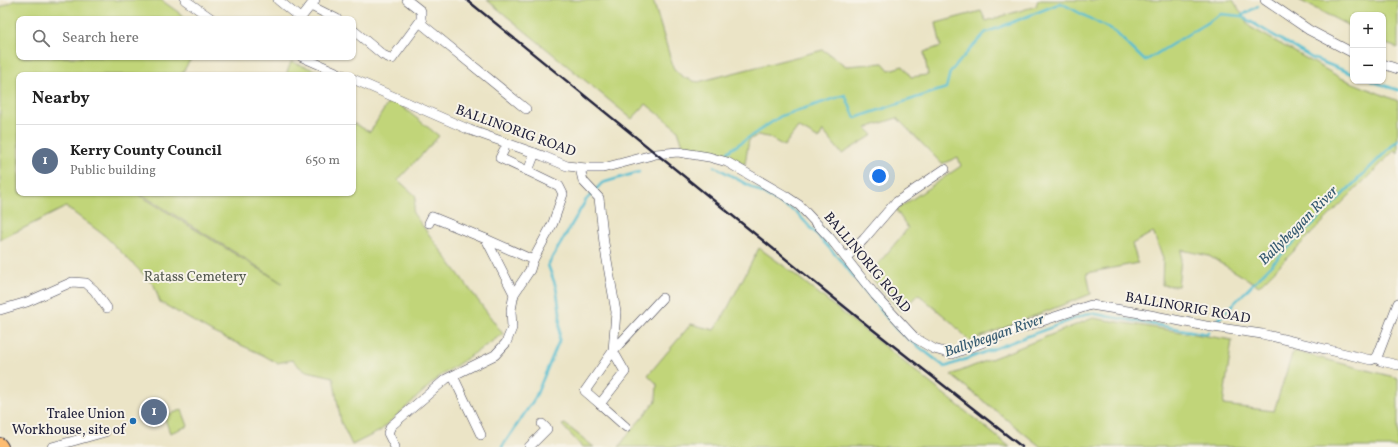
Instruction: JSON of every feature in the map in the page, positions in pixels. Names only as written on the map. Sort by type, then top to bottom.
[{"type":"street","points":[[185,0],[208,16]]},
{"type":"street","points":[[278,0],[297,16]]},
{"type":"street","points":[[407,0],[421,11],[421,20],[423,25],[526,109]]},
{"type":"street","points":[[1265,0],[1309,30],[1350,51]]},
{"type":"street","points":[[302,16],[313,3],[332,16]]},
{"type":"street","points":[[356,32],[383,55],[392,59],[421,20]]},
{"type":"street","points":[[309,60],[336,72]]},
{"type":"street","points":[[1386,65],[1398,69]]},
{"type":"street","name":"BALLINORIG ROAD","points":[[356,80],[470,130],[567,166],[580,168],[603,168],[656,154],[678,152],[714,158],[738,168],[799,205],[813,219],[876,295],[915,338],[934,349],[952,354],[1027,326],[1091,305],[1206,326],[1262,334],[1371,360],[1376,358],[1381,361],[1398,365]]},
{"type":"street","points":[[395,447],[388,433],[391,426],[446,379],[495,355],[506,343],[512,328],[511,310],[514,294],[530,270],[533,260],[553,223],[564,194],[559,186],[500,158],[504,150]]},
{"type":"street","points":[[528,171],[535,153]]},
{"type":"street","points":[[580,168],[583,181],[599,198],[604,242],[616,312],[613,351],[625,372],[600,404]]},
{"type":"street","points":[[846,257],[864,240],[895,203],[946,169]]},
{"type":"street","points":[[429,223],[432,217],[533,260]]},
{"type":"street","points":[[486,239],[514,294]]},
{"type":"street","points":[[0,310],[27,302],[72,282],[86,283],[94,290],[107,308]]},
{"type":"street","points":[[626,427],[585,391],[613,351],[662,298]]},
{"type":"street","points":[[1376,358],[1398,303]]},
{"type":"street","points":[[453,376],[481,435]]},
{"type":"street","points":[[529,447],[548,429],[542,424]]},
{"type":"street","points":[[52,447],[105,432]]},
{"type":"green space","name":"Ratass Cemetery","points":[[15,0],[161,0],[184,16],[16,16],[16,60],[190,60],[183,72],[16,72],[16,196],[141,196],[282,283],[144,196],[356,196],[356,125],[370,132],[391,98],[439,136],[398,180],[416,196],[413,213],[503,334],[439,377],[380,431],[352,445],[341,422],[333,377],[303,370],[292,360],[277,363],[210,331],[160,302],[154,285],[105,236],[66,207],[0,239],[0,8]]},
{"type":"green space","points":[[487,0],[653,0],[673,67],[684,78],[698,82],[823,50],[846,66],[883,63],[889,70],[903,66],[911,77],[928,75],[924,52],[941,46],[936,23],[981,11],[986,21],[1036,6],[1038,0],[1233,0],[1250,27],[1350,82],[1350,84],[1356,84],[1398,101],[1398,153],[1395,150],[1259,286],[1209,256],[1182,250],[1178,286],[1162,285],[1163,258],[1153,232],[1132,244],[1138,263],[1087,273],[1091,294],[970,341],[950,321],[918,294],[901,312],[869,275],[908,228],[896,210],[961,166],[958,157],[942,164],[897,118],[866,128],[873,135],[842,154],[823,131],[819,139],[798,127],[784,146],[768,137],[758,135],[749,140],[745,164],[683,145],[678,130],[646,104],[632,119]]},
{"type":"green space","points":[[1299,0],[1398,0],[1398,48],[1386,44],[1386,12],[1350,12],[1350,26]]},
{"type":"green space","points":[[292,62],[320,72],[287,72]]},
{"type":"green space","points":[[759,248],[788,269],[1010,447],[619,447],[656,401],[657,384],[648,375],[691,324],[714,330],[724,315]]},
{"type":"green space","points":[[1093,318],[1232,340],[1223,405],[1274,411],[1293,351],[1398,378],[1398,447],[1041,447],[951,375]]},
{"type":"green space","points":[[182,410],[188,426],[170,433],[164,416]]},
{"type":"green space","points":[[565,424],[594,447],[582,447],[562,425]]},
{"type":"waterway","points":[[727,152],[781,116],[845,95],[855,118],[946,88],[950,72],[985,33],[1061,3],[1115,32],[1145,61],[1221,14],[1241,16],[1258,6]]},
{"type":"waterway","points":[[1241,16],[1312,58],[1350,73]]},
{"type":"waterway","points":[[1380,84],[1398,90]]},
{"type":"waterway","name":"Ballybeggan River","points":[[1213,325],[1281,255],[1398,140]]},
{"type":"waterway","name":"Ballybeggan River","points":[[714,166],[797,213],[842,262],[896,329],[945,367],[1090,313],[1207,334],[1209,332]]},
{"type":"waterway","name":"Ballybeggan River","points":[[502,447],[535,398],[559,341],[560,312],[556,287],[548,265],[586,200],[602,183],[639,172]]},
{"type":"railway","points":[[467,0],[872,329],[1022,447]]},
{"type":"place","name":"Kerry County Council","points":[[154,412]]},
{"type":"place","name":"Tralee Union Workhouse, site of","points":[[133,421]]}]
